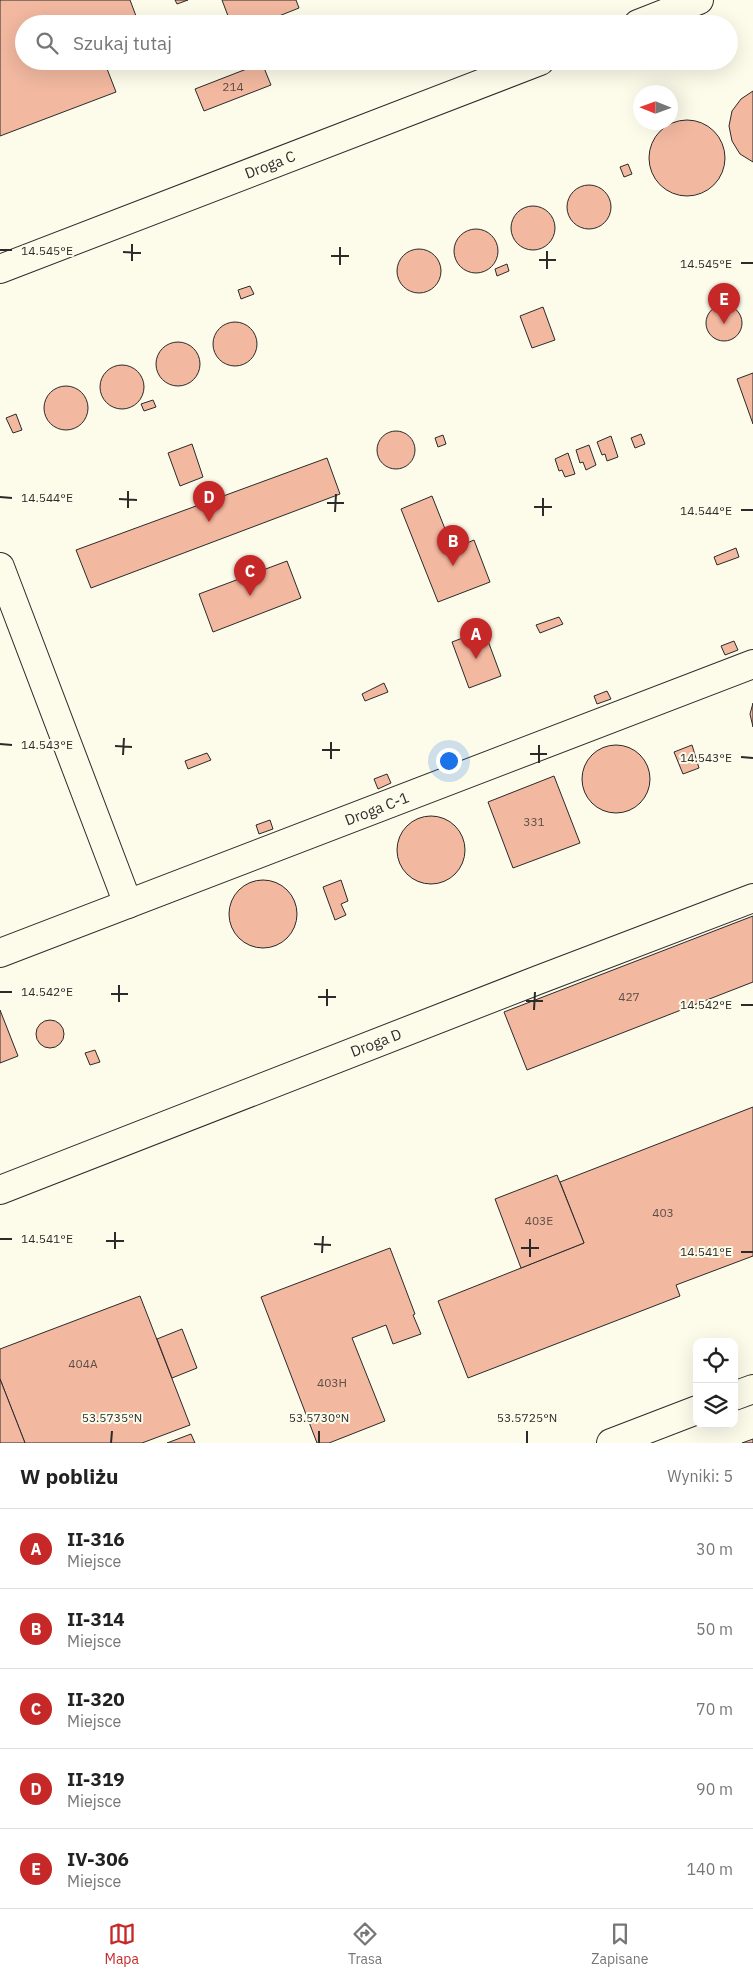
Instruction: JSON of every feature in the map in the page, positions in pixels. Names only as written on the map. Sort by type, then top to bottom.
[{"type":"lane","points":[[661,15],[699,0]]},
{"type":"lane","name":"Droga C","points":[[0,269],[517,70]]},
{"type":"lane","points":[[0,566],[128,904]]},
{"type":"lane","name":"Droga C-1","points":[[0,953],[753,664]]},
{"type":"lane","name":"Droga D","points":[[0,1190],[753,898]]},
{"type":"lane","points":[[738,1395],[753,1389]]},
{"type":"lane","points":[[611,1443],[693,1412]]},
{"type":"building","points":[[0,0],[130,0],[136,15],[15,15],[15,70],[107,70],[116,92],[0,136]]},
{"type":"building","points":[[175,0],[188,0],[177,4]]},
{"type":"building","points":[[222,0],[296,0],[299,8],[282,15],[228,15]]},
{"type":"building","points":[[244,70],[265,70],[271,85],[204,111],[195,89]]},
{"type":"building","points":[[753,91],[753,162],[740,154],[732,141],[729,126],[732,111],[741,99]]},
{"type":"building","points":[[680,120],[694,120],[708,126],[719,137],[725,151],[725,165],[719,179],[708,190],[694,196],[680,196],[666,190],[655,179],[649,165],[649,151],[655,137],[661,130],[678,130],[678,121]]},
{"type":"building","points":[[628,164],[632,174],[624,177],[620,167]]},
{"type":"building","points":[[585,185],[593,185],[605,191],[611,207],[605,223],[593,229],[585,229],[573,223],[567,211],[567,203],[573,191]]},
{"type":"building","points":[[529,206],[537,206],[549,212],[555,228],[549,244],[537,250],[529,250],[517,244],[511,232],[511,224],[517,212]]},
{"type":"building","points":[[480,229],[492,235],[497,242],[497,260],[492,267],[485,272],[472,273],[460,267],[455,260],[454,247],[460,235],[467,230]]},
{"type":"building","points":[[415,249],[423,249],[435,255],[441,271],[435,287],[423,293],[415,293],[403,287],[397,275],[397,267],[403,255]]},
{"type":"building","points":[[507,264],[509,271],[497,276],[495,269]]},
{"type":"building","points":[[250,286],[254,294],[241,299],[238,290]]},
{"type":"building","points":[[724,305],[731,306],[737,310],[741,316],[741,330],[737,336],[731,340],[724,341],[717,340],[711,336],[707,330],[706,323],[707,316],[711,310],[717,306]]},
{"type":"building","points":[[543,307],[555,340],[532,348],[520,316]]},
{"type":"building","points":[[231,322],[239,322],[251,328],[257,344],[251,360],[239,366],[231,366],[219,360],[213,348],[213,340],[219,328]]},
{"type":"building","points":[[174,342],[182,342],[194,348],[200,364],[194,380],[182,386],[174,386],[162,380],[156,368],[156,360],[162,348]]},
{"type":"building","points":[[126,365],[138,371],[143,378],[143,396],[138,403],[131,408],[118,409],[106,403],[101,396],[100,383],[106,371],[113,366]]},
{"type":"building","points":[[753,373],[753,424],[737,379]]},
{"type":"building","points":[[70,386],[82,392],[87,400],[87,416],[82,424],[74,429],[62,430],[50,424],[45,416],[44,404],[50,392],[58,387]]},
{"type":"building","points":[[153,400],[156,407],[144,411],[141,404]]},
{"type":"building","points":[[16,414],[22,430],[13,433],[6,418]]},
{"type":"building","points":[[396,431],[410,436],[415,450],[410,464],[396,469],[382,464],[377,450],[382,436]]},
{"type":"building","points":[[641,434],[645,444],[635,448],[631,438]]},
{"type":"building","points":[[443,435],[446,444],[438,447],[435,438]]},
{"type":"building","points":[[611,436],[618,457],[607,461],[605,454],[602,455],[597,442]]},
{"type":"building","points":[[192,444],[203,477],[180,486],[168,453]]},
{"type":"building","points":[[589,445],[596,465],[586,470],[583,462],[580,463],[576,450]]},
{"type":"building","points":[[568,453],[575,474],[565,477],[562,470],[559,471],[555,459]]},
{"type":"building","points":[[327,458],[340,494],[91,588],[76,550]]},
{"type":"building","points":[[432,496],[453,549],[474,540],[490,582],[438,602],[401,509]]},
{"type":"building","points":[[736,548],[739,557],[717,565],[714,557]]},
{"type":"building","points":[[287,561],[301,598],[213,632],[199,594]]},
{"type":"building","points":[[559,617],[563,624],[540,633],[536,625]]},
{"type":"building","points":[[484,630],[501,676],[469,688],[452,642]]},
{"type":"building","points":[[734,641],[738,650],[725,655],[721,646]]},
{"type":"building","points":[[384,683],[388,692],[365,701],[362,694]]},
{"type":"building","points":[[607,691],[611,699],[597,704],[594,696]]},
{"type":"building","points":[[753,703],[753,727],[750,714]]},
{"type":"building","points":[[616,745],[629,748],[640,755],[647,766],[650,779],[647,792],[640,803],[629,810],[616,813],[603,810],[592,803],[585,792],[582,779],[585,766],[592,755],[603,748]]},
{"type":"building","points":[[692,745],[699,768],[683,774],[674,752]]},
{"type":"building","points":[[207,753],[211,760],[188,769],[185,761]]},
{"type":"building","points":[[387,774],[391,783],[378,789],[374,779]]},
{"type":"building","points":[[554,776],[580,843],[513,868],[488,802]]},
{"type":"building","points":[[431,816],[444,819],[455,826],[462,837],[465,850],[462,863],[455,874],[444,881],[431,884],[418,881],[407,874],[400,863],[397,850],[400,837],[407,826],[418,819]]},
{"type":"building","points":[[270,820],[273,829],[259,834],[256,825]]},
{"type":"building","points":[[263,880],[276,883],[287,890],[294,901],[297,914],[294,927],[287,938],[276,945],[263,948],[250,945],[239,938],[232,927],[229,914],[232,901],[239,890],[250,883]]},
{"type":"building","points":[[341,880],[348,901],[341,904],[346,915],[335,920],[323,887]]},
{"type":"building","points":[[753,916],[753,982],[527,1070],[504,1012]]},
{"type":"building","points":[[0,1010],[18,1056],[0,1063]]},
{"type":"building","points":[[50,1020],[60,1024],[64,1034],[60,1044],[50,1048],[40,1044],[36,1034],[40,1024]]},
{"type":"building","points":[[95,1050],[100,1062],[90,1065],[85,1053]]},
{"type":"building","points":[[753,1107],[753,1256],[676,1285],[680,1296],[468,1378],[438,1301],[584,1243],[560,1182]]},
{"type":"building","points":[[557,1175],[584,1243],[521,1268],[495,1199]]},
{"type":"building","points":[[390,1248],[421,1334],[393,1344],[386,1325],[352,1338],[385,1421],[329,1443],[317,1443],[261,1297]]},
{"type":"building","points":[[140,1296],[190,1425],[142,1443],[25,1443],[0,1379],[0,1349]]},
{"type":"building","points":[[182,1329],[197,1368],[172,1378],[157,1339]]},
{"type":"building","points":[[0,1379],[25,1443],[0,1443]]},
{"type":"building","points":[[191,1434],[195,1443],[167,1443]]},
{"type":"building","points":[[753,1439],[753,1443],[742,1443]]},
{"type":"place","name":"IV-306","points":[[724,324]]},
{"type":"place","name":"II-319","points":[[209,522]]},
{"type":"place","name":"II-314","points":[[453,566]]},
{"type":"place","name":"II-320","points":[[250,596]]},
{"type":"place","name":"II-316","points":[[476,659]]}]
